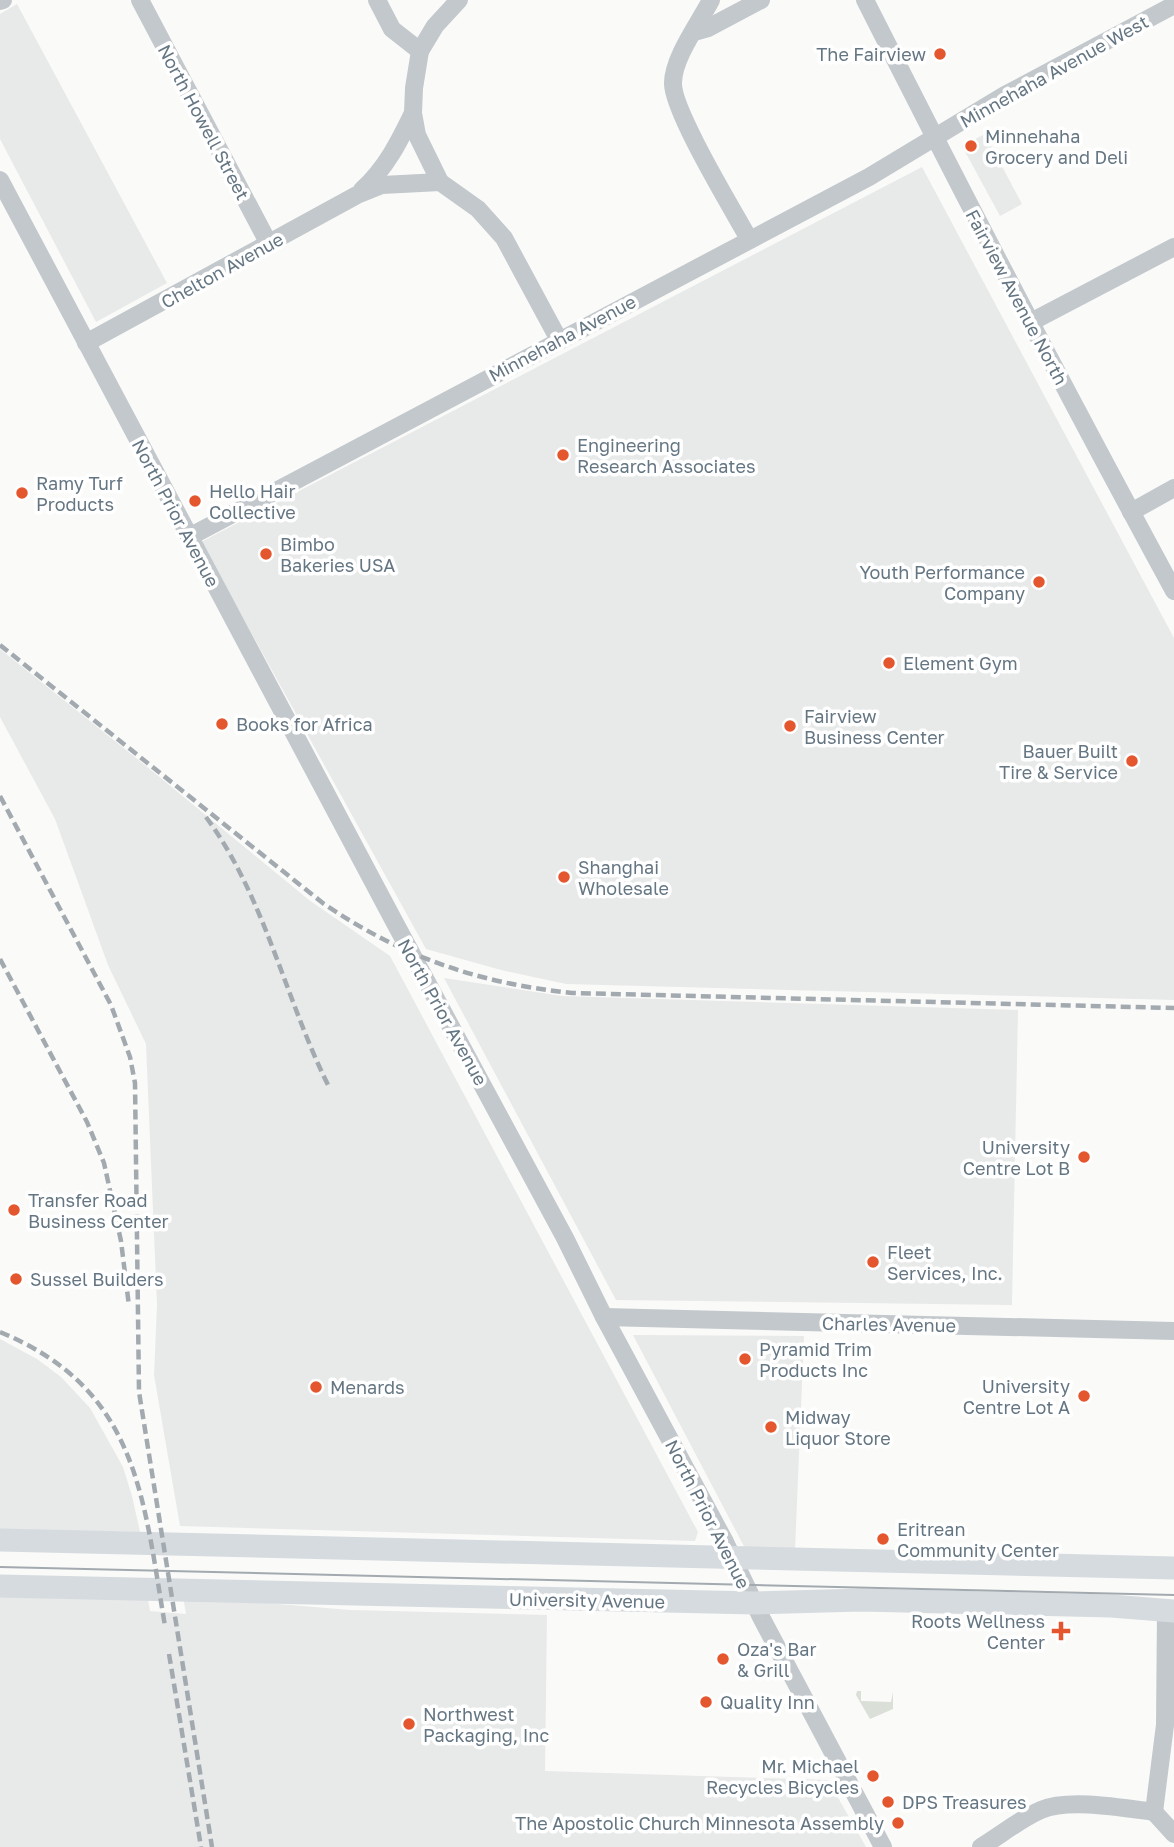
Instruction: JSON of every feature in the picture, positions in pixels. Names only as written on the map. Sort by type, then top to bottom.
[{"type":"main road","points":[[0,1540],[1174,1568]]},
{"type":"main road","name":"University Avenue","points":[[0,1586],[755,1603],[861,1600],[1111,1606],[1170,1611]]},
{"type":"street","name":"North Howell Street","points":[[139,0],[269,244]]},
{"type":"street","points":[[377,0],[392,29],[420,51]]},
{"type":"street","points":[[459,0],[435,26],[420,51],[415,69],[413,113],[417,135],[440,182],[478,208],[504,238],[559,340]]},
{"type":"street","points":[[711,0],[675,69],[674,94],[749,239]]},
{"type":"street","points":[[694,32],[708,28],[761,0]]},
{"type":"street","name":"Fairview Avenue North","points":[[865,0],[1031,323],[1174,591]]},
{"type":"street","name":"Minnehaha Avenue West","points":[[935,137],[1005,95],[1174,5]]},
{"type":"street","name":"Chelton Avenue","points":[[357,195],[376,177],[391,157],[413,113]]},
{"type":"street","name":"Minnehaha Avenue","points":[[189,537],[869,177],[935,137]]},
{"type":"street","name":"North Prior Avenue","points":[[0,180],[565,1238],[883,1847]]},
{"type":"street","name":"Chelton Avenue","points":[[86,343],[357,195],[382,185],[440,182]]},
{"type":"street","points":[[1031,323],[1174,247]]},
{"type":"street","points":[[1131,512],[1174,488]]},
{"type":"street","name":"Charles Avenue","points":[[604,1317],[1174,1331]]},
{"type":"street","points":[[1154,1812],[1165,1725],[1170,1611]]},
{"type":"street","points":[[981,1847],[1028,1817],[1055,1806],[1092,1806],[1154,1812],[1174,1834]]},
{"type":"shaded area","points":[[17,4],[167,283],[96,322],[0,139],[0,14]]},
{"type":"shaded area","points":[[985,134],[1022,204],[1000,216],[962,146]]},
{"type":"shaded area","points":[[922,167],[1174,638],[1174,1000],[566,984],[501,970],[426,949],[201,542]]},
{"type":"shaded area","points":[[0,649],[309,900],[390,956],[698,1532],[695,1541],[180,1526],[154,1375],[157,1305],[146,1044],[108,965],[55,819],[0,717]]},
{"type":"shaded area","points":[[444,978],[562,996],[1018,1010],[1012,1305],[616,1300]]},
{"type":"shaded area","points":[[633,1335],[804,1336],[795,1550],[747,1552]]},
{"type":"shaded area","points":[[0,1339],[37,1359],[61,1377],[90,1408],[123,1467],[140,1532],[0,1530]]},
{"type":"shaded area","points":[[0,1595],[148,1600],[150,1611],[186,1614],[183,1596],[350,1610],[547,1615],[545,1771],[828,1780],[866,1847],[0,1847]]},
{"type":"shaded area","points":[[857,1691],[861,1691],[861,1701],[891,1702],[893,1692],[893,1709],[870,1719],[856,1695]]},
{"type":"tram line","points":[[0,1567],[1174,1595]]},
{"type":"railway","points":[[0,645],[324,904],[383,939],[442,965],[504,982],[572,993],[1174,1008]]},
{"type":"railway","points":[[0,796],[111,1005],[130,1057],[135,1083],[139,1392],[212,1847]]},
{"type":"railway","points":[[206,817],[244,881],[329,1087]]},
{"type":"railway","points":[[0,959],[87,1122],[104,1163],[121,1241],[129,1306]]},
{"type":"railway","points":[[0,1332],[46,1356],[81,1384],[107,1416],[126,1452],[140,1491],[165,1626]]},
{"type":"railway","points":[[169,1654],[201,1847]]},
{"type":"place","name":"The Fairview","points":[[940,54]]},
{"type":"place","name":"Minnehaha Grocery and Deli","points":[[971,146]]},
{"type":"place","name":"Engineering Research Associates","points":[[563,455]]},
{"type":"place","name":"Ramy Turf Products","points":[[22,493]]},
{"type":"place","name":"Hello Hair Collective","points":[[195,501]]},
{"type":"place","name":"Bimbo Bakeries USA","points":[[266,554]]},
{"type":"place","name":"Youth Performance Company","points":[[1039,582]]},
{"type":"place","name":"Element Gym","points":[[889,663]]},
{"type":"place","name":"Books for Africa","points":[[222,724]]},
{"type":"place","name":"Fairview Business Center","points":[[790,726]]},
{"type":"place","name":"Bauer Built Tire & Service","points":[[1132,761]]},
{"type":"place","name":"Shanghai Wholesale","points":[[564,877]]},
{"type":"place","name":"University Centre Lot B","points":[[1084,1157]]},
{"type":"place","name":"Transfer Road Business Center","points":[[14,1210]]},
{"type":"place","name":"Fleet Services, Inc.","points":[[873,1262]]},
{"type":"place","name":"Sussel Builders","points":[[16,1279]]},
{"type":"place","name":"Pyramid Trim Products Inc","points":[[745,1359]]},
{"type":"place","name":"Menards","points":[[316,1387]]},
{"type":"place","name":"University Centre Lot A","points":[[1084,1396]]},
{"type":"place","name":"Midway Liquor Store","points":[[771,1427]]},
{"type":"place","name":"Eritrean Community Center","points":[[883,1539]]},
{"type":"place","name":"Roots Wellness Center","points":[[1061,1631]]},
{"type":"place","name":"Oza's Bar & Grill","points":[[723,1659]]},
{"type":"place","name":"Quality Inn","points":[[706,1702]]},
{"type":"place","name":"Northwest Packaging, Inc","points":[[409,1724]]},
{"type":"place","name":"Mr. Michael Recycles Bicycles","points":[[873,1776]]},
{"type":"place","name":"DPS Treasures","points":[[888,1802]]},
{"type":"place","name":"The Apostolic Church Minnesota Assembly","points":[[898,1823]]}]
